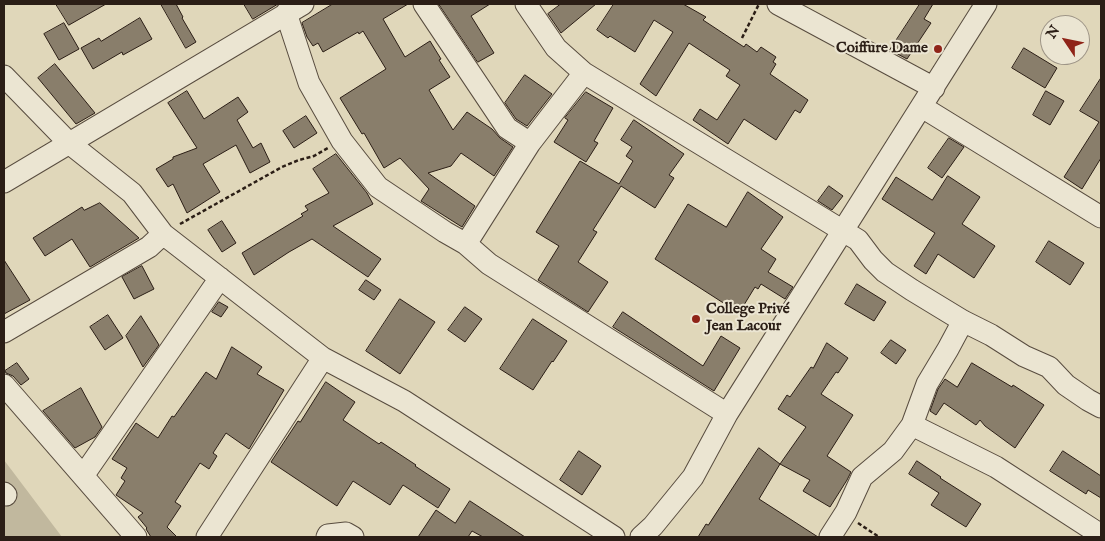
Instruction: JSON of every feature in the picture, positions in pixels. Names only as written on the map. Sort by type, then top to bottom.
[{"type":"street","points":[[424,4],[507,128],[530,143]]},
{"type":"street","points":[[526,4],[556,48],[584,73],[844,230],[858,240],[885,272],[937,306],[991,335],[1024,356],[1049,367],[1066,385],[1101,407]]},
{"type":"street","points":[[778,4],[934,88]]},
{"type":"street","points":[[641,537],[653,526],[692,477],[727,414],[986,4]]},
{"type":"street","points":[[4,182],[295,8],[308,83],[342,141],[378,187],[466,244],[490,264],[727,414]]},
{"type":"street","points":[[466,244],[530,143],[584,73]]},
{"type":"street","points":[[4,76],[69,143],[132,193],[163,234],[323,358],[404,400],[614,537]]},
{"type":"street","points":[[922,107],[1101,217]]},
{"type":"street","points":[[4,332],[149,247],[163,234]]},
{"type":"street","points":[[83,476],[220,278]]},
{"type":"street","points":[[830,537],[846,512],[862,477],[893,451],[912,425],[927,384],[948,350],[963,320]]},
{"type":"street","points":[[207,537],[323,358]]},
{"type":"street","points":[[4,385],[136,537]]},
{"type":"street","points":[[912,425],[996,467],[1101,535]]},
{"type":"street","points":[[327,537],[328,535],[346,533],[353,537]]},
{"type":"path","points":[[742,38],[759,4]]},
{"type":"path","points":[[163,234],[282,167],[314,156],[342,141]]},
{"type":"path","points":[[846,512],[851,518],[879,537]]},
{"type":"shaded area","points":[[4,460],[62,537],[4,537]]},
{"type":"building","points":[[56,4],[106,4],[69,25]]},
{"type":"building","points":[[161,4],[176,4],[196,42],[186,48]]},
{"type":"building","points":[[244,4],[278,4],[253,19]]},
{"type":"building","points":[[333,4],[408,4],[383,19],[405,57],[430,41],[450,77],[429,90],[453,130],[467,112],[492,129],[500,138],[513,147],[494,176],[461,153],[451,166],[428,173],[475,206],[462,227],[421,201],[429,189],[400,158],[384,168],[364,133],[362,134],[340,98],[386,69],[363,31],[323,52],[318,43],[313,46],[307,37],[302,23]]},
{"type":"building","points":[[439,4],[490,4],[471,16],[494,53],[478,62]]},
{"type":"building","points":[[561,4],[596,4],[561,33],[548,14]]},
{"type":"building","points":[[614,4],[683,4],[706,17],[703,20],[744,47],[746,44],[757,52],[761,47],[776,57],[773,62],[776,64],[770,74],[808,100],[800,113],[795,110],[776,140],[744,119],[728,144],[693,120],[700,109],[717,120],[740,85],[726,76],[730,70],[689,43],[656,96],[640,84],[673,32],[654,20],[635,52],[597,30]]},
{"type":"building","points":[[920,4],[933,4],[924,19],[931,23],[907,59],[890,50]]},
{"type":"building","points":[[140,18],[152,39],[123,55],[122,52],[93,69],[81,48],[99,38],[101,41]]},
{"type":"building","points":[[64,23],[79,49],[59,60],[44,34]]},
{"type":"building","points":[[1024,48],[1040,58],[1040,65],[1052,65],[1057,68],[1045,88],[1012,68]]},
{"type":"building","points":[[55,64],[95,113],[76,124],[38,78]]},
{"type":"building","points":[[525,75],[552,94],[527,126],[516,119],[505,103]]},
{"type":"building","points":[[1101,78],[1101,158],[1082,189],[1064,177],[1099,122],[1080,111]]},
{"type":"building","points":[[187,91],[204,119],[238,97],[248,112],[237,120],[253,148],[261,143],[270,162],[250,173],[236,145],[203,164],[220,192],[187,213],[173,184],[168,187],[156,169],[173,159],[173,157],[197,148],[168,103]]},
{"type":"building","points":[[1046,91],[1064,101],[1050,125],[1033,115]]},
{"type":"building","points":[[586,92],[613,108],[594,141],[598,143],[586,162],[554,142],[568,120],[565,118]]},
{"type":"building","points":[[306,116],[317,133],[294,148],[283,131]]},
{"type":"building","points":[[634,120],[684,154],[669,175],[674,178],[655,208],[621,186],[593,230],[597,232],[578,262],[608,282],[588,312],[538,280],[559,246],[536,232],[580,161],[619,184],[633,161],[626,156],[632,147],[621,140]]},
{"type":"building","points":[[949,138],[964,147],[942,178],[928,168]]},
{"type":"building","points":[[336,154],[367,193],[373,204],[333,226],[381,259],[368,277],[312,239],[254,275],[242,253],[303,216],[301,214],[308,210],[305,206],[329,193],[313,169]]},
{"type":"building","points":[[948,176],[980,197],[962,224],[995,246],[974,278],[938,254],[926,274],[914,266],[935,233],[882,199],[896,177],[932,200]]},
{"type":"building","points":[[829,186],[843,196],[832,210],[818,201]]},
{"type":"building","points":[[748,192],[783,217],[761,249],[776,259],[768,272],[793,287],[785,299],[761,284],[758,289],[755,287],[739,313],[655,259],[688,204],[726,227]]},
{"type":"building","points":[[100,203],[139,238],[90,267],[72,239],[45,256],[33,238],[82,207],[84,210]]},
{"type":"building","points":[[222,221],[236,243],[222,252],[208,230]]},
{"type":"building","points":[[1049,241],[1084,263],[1070,285],[1036,262]]},
{"type":"building","points":[[4,260],[30,300],[4,314]]},
{"type":"building","points":[[142,266],[154,289],[134,299],[122,277]]},
{"type":"building","points":[[366,280],[381,290],[374,300],[359,290]]},
{"type":"building","points":[[857,284],[886,302],[874,321],[845,304]]},
{"type":"building","points":[[400,299],[435,322],[400,374],[366,351]]},
{"type":"building","points":[[219,302],[228,307],[221,317],[212,312]]},
{"type":"building","points":[[465,307],[482,319],[465,342],[448,330]]},
{"type":"building","points":[[623,312],[703,366],[721,336],[740,348],[714,391],[613,327]]},
{"type":"building","points":[[108,315],[123,338],[105,350],[90,327]]},
{"type":"building","points":[[141,316],[159,345],[143,367],[126,336]]},
{"type":"building","points":[[533,319],[567,341],[533,390],[500,369]]},
{"type":"building","points":[[891,340],[906,350],[896,364],[881,353]]},
{"type":"building","points":[[827,343],[848,358],[821,394],[853,415],[827,456],[851,472],[830,507],[803,491],[810,480],[780,464],[806,427],[778,409],[787,395],[790,397],[811,367],[813,368]]},
{"type":"building","points":[[232,347],[262,367],[257,374],[284,390],[249,449],[226,433],[213,453],[217,456],[209,469],[200,463],[175,502],[181,506],[167,527],[177,537],[151,537],[147,528],[138,517],[143,513],[116,495],[125,481],[121,478],[127,468],[112,459],[136,423],[158,438],[172,416],[174,417],[206,372],[216,379]]},
{"type":"building","points":[[17,363],[29,379],[21,385],[13,376],[5,371]]},
{"type":"building","points":[[972,363],[1012,387],[1013,385],[1044,405],[1015,448],[985,426],[980,420],[976,425],[944,403],[936,415],[930,411],[938,389],[945,379],[957,387]]},
{"type":"building","points":[[326,382],[355,402],[343,420],[379,444],[381,442],[450,489],[438,508],[403,485],[390,505],[353,481],[337,506],[271,462]]},
{"type":"building","points":[[81,388],[102,427],[95,437],[75,448],[43,411]]},
{"type":"building","points":[[759,448],[780,464],[759,499],[818,537],[698,537],[706,524],[708,525]]},
{"type":"building","points":[[579,451],[601,466],[582,495],[560,480]]},
{"type":"building","points":[[1063,451],[1101,476],[1101,498],[1088,490],[1086,494],[1050,471]]},
{"type":"building","points":[[917,461],[981,504],[966,527],[931,505],[939,493],[909,474]]},
{"type":"building","points":[[470,501],[525,537],[483,537],[472,531],[468,537],[418,537],[436,510],[455,523]]},
{"type":"place","name":"Coiffure Dame","points":[[938,49]]},
{"type":"place","name":"College Privé Jean Lacour","points":[[696,319]]}]
